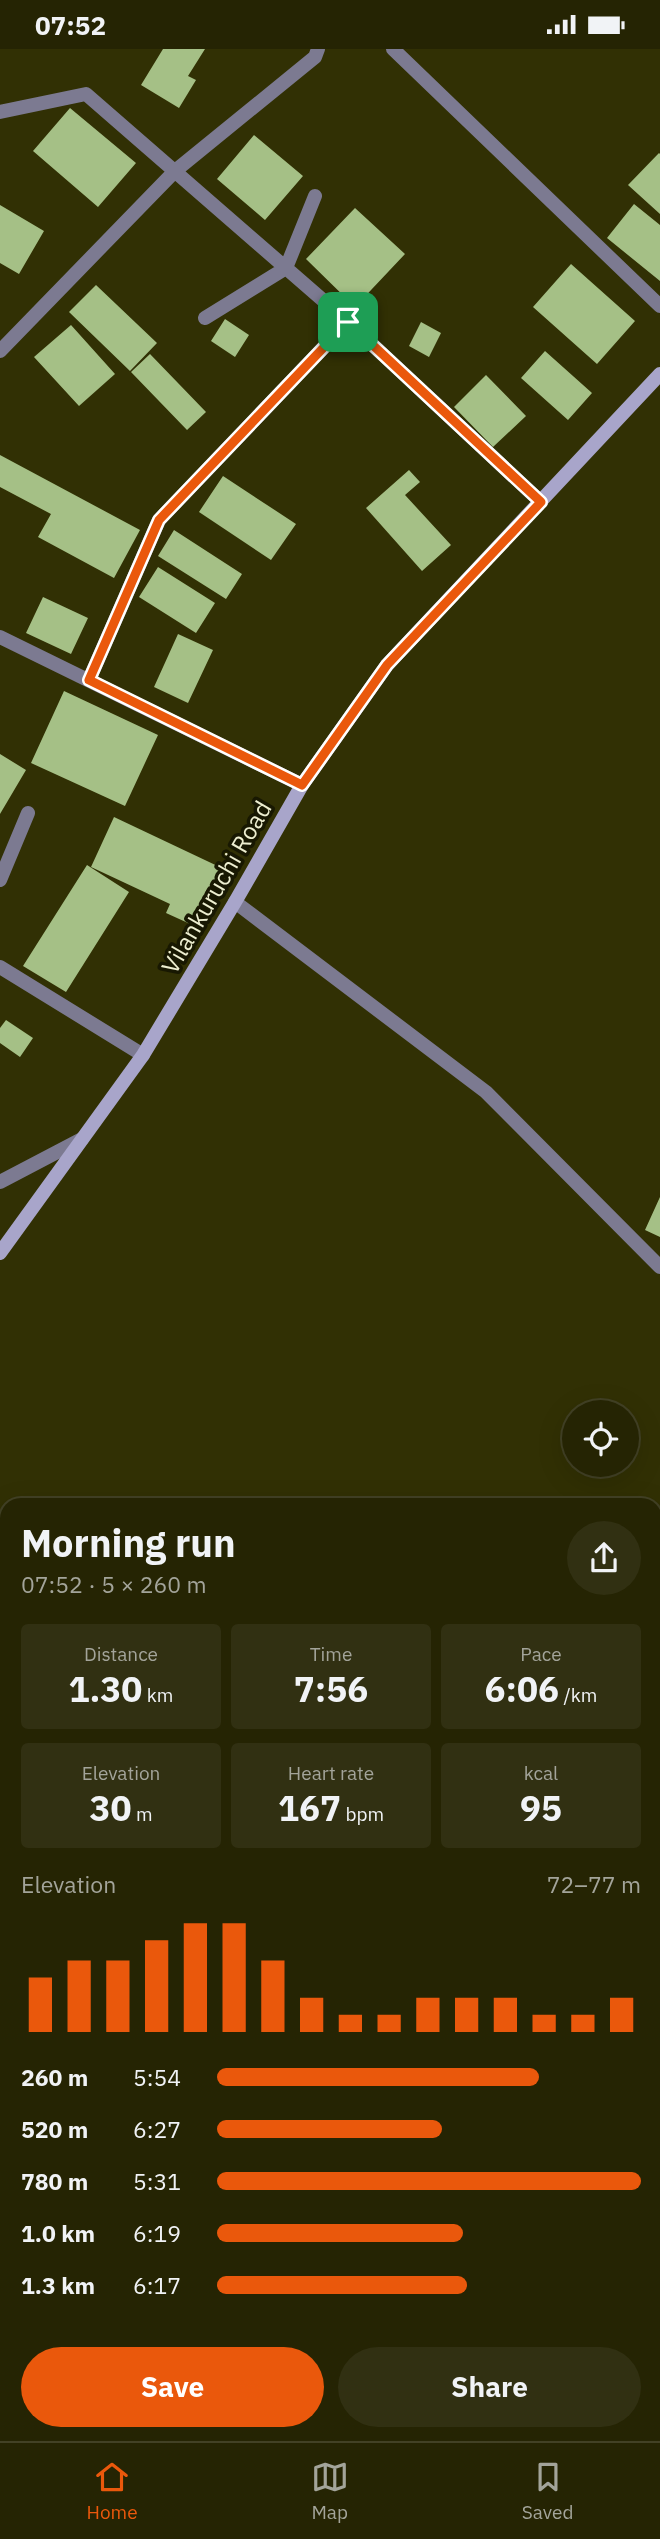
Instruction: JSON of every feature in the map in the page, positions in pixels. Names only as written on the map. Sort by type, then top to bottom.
[{"type":"street","points":[[0,351],[175,171],[316,57],[318,49]]},
{"type":"street","points":[[393,49],[660,306]]},
{"type":"street","points":[[0,112],[86,94],[348,322],[541,502]]},
{"type":"street","points":[[205,318],[286,268],[315,196]]},
{"type":"street","points":[[89,680],[159,520],[348,322]]},
{"type":"street","name":"Vilankuruchi Road","points":[[0,1253],[143,1055],[302,785],[387,665],[660,374]]},
{"type":"street","points":[[0,637],[302,785]]},
{"type":"street","points":[[0,880],[28,813]]},
{"type":"street","points":[[235,902],[486,1092],[660,1267]]},
{"type":"street","points":[[0,967],[143,1055]]},
{"type":"street","points":[[0,1182],[82,1139]]},
{"type":"building","points":[[163,49],[205,49],[188,76],[196,80],[179,108],[141,85]]},
{"type":"building","points":[[70,108],[136,163],[98,207],[33,151]]},
{"type":"building","points":[[254,135],[303,176],[265,220],[217,179]]},
{"type":"building","points":[[660,154],[660,214],[628,185]]},
{"type":"building","points":[[634,204],[660,225],[660,281],[607,238]]},
{"type":"building","points":[[0,205],[44,231],[19,274],[0,263]]},
{"type":"building","points":[[355,208],[405,254],[355,307],[306,259]]},
{"type":"building","points":[[571,264],[635,321],[597,364],[533,307]]},
{"type":"building","points":[[96,285],[157,343],[130,371],[69,312]]},
{"type":"building","points":[[225,319],[249,335],[235,357],[211,341]]},
{"type":"building","points":[[421,322],[441,333],[429,357],[409,346]]},
{"type":"building","points":[[71,325],[115,374],[79,406],[34,357]]},
{"type":"building","points":[[545,351],[592,393],[568,420],[521,378]]},
{"type":"building","points":[[150,354],[206,412],[187,430],[131,372]]},
{"type":"building","points":[[486,375],[526,416],[493,447],[454,407]]},
{"type":"building","points":[[0,455],[140,530],[114,578],[38,537],[51,514],[0,487]]},
{"type":"building","points":[[409,470],[420,482],[405,495],[451,545],[422,571],[366,508]]},
{"type":"building","points":[[223,476],[296,524],[271,560],[199,512]]},
{"type":"building","points":[[174,530],[242,574],[226,599],[158,556]]},
{"type":"building","points":[[158,567],[215,603],[196,633],[139,597]]},
{"type":"building","points":[[43,597],[88,618],[71,654],[26,633]]},
{"type":"building","points":[[178,634],[213,650],[188,703],[154,687]]},
{"type":"building","points":[[64,691],[158,735],[125,806],[31,763]]},
{"type":"building","points":[[0,754],[26,770],[0,814]]},
{"type":"building","points":[[114,817],[226,870],[199,928],[166,913],[170,904],[91,867]]},
{"type":"building","points":[[87,865],[129,892],[66,992],[23,966]]},
{"type":"building","points":[[6,1020],[33,1038],[20,1057],[0,1043],[0,1028]]},
{"type":"building","points":[[660,1197],[660,1237],[645,1230]]},
{"type":"route","points":[[348,322],[541,502],[387,665],[302,785],[89,680],[159,520],[348,322]]}]
